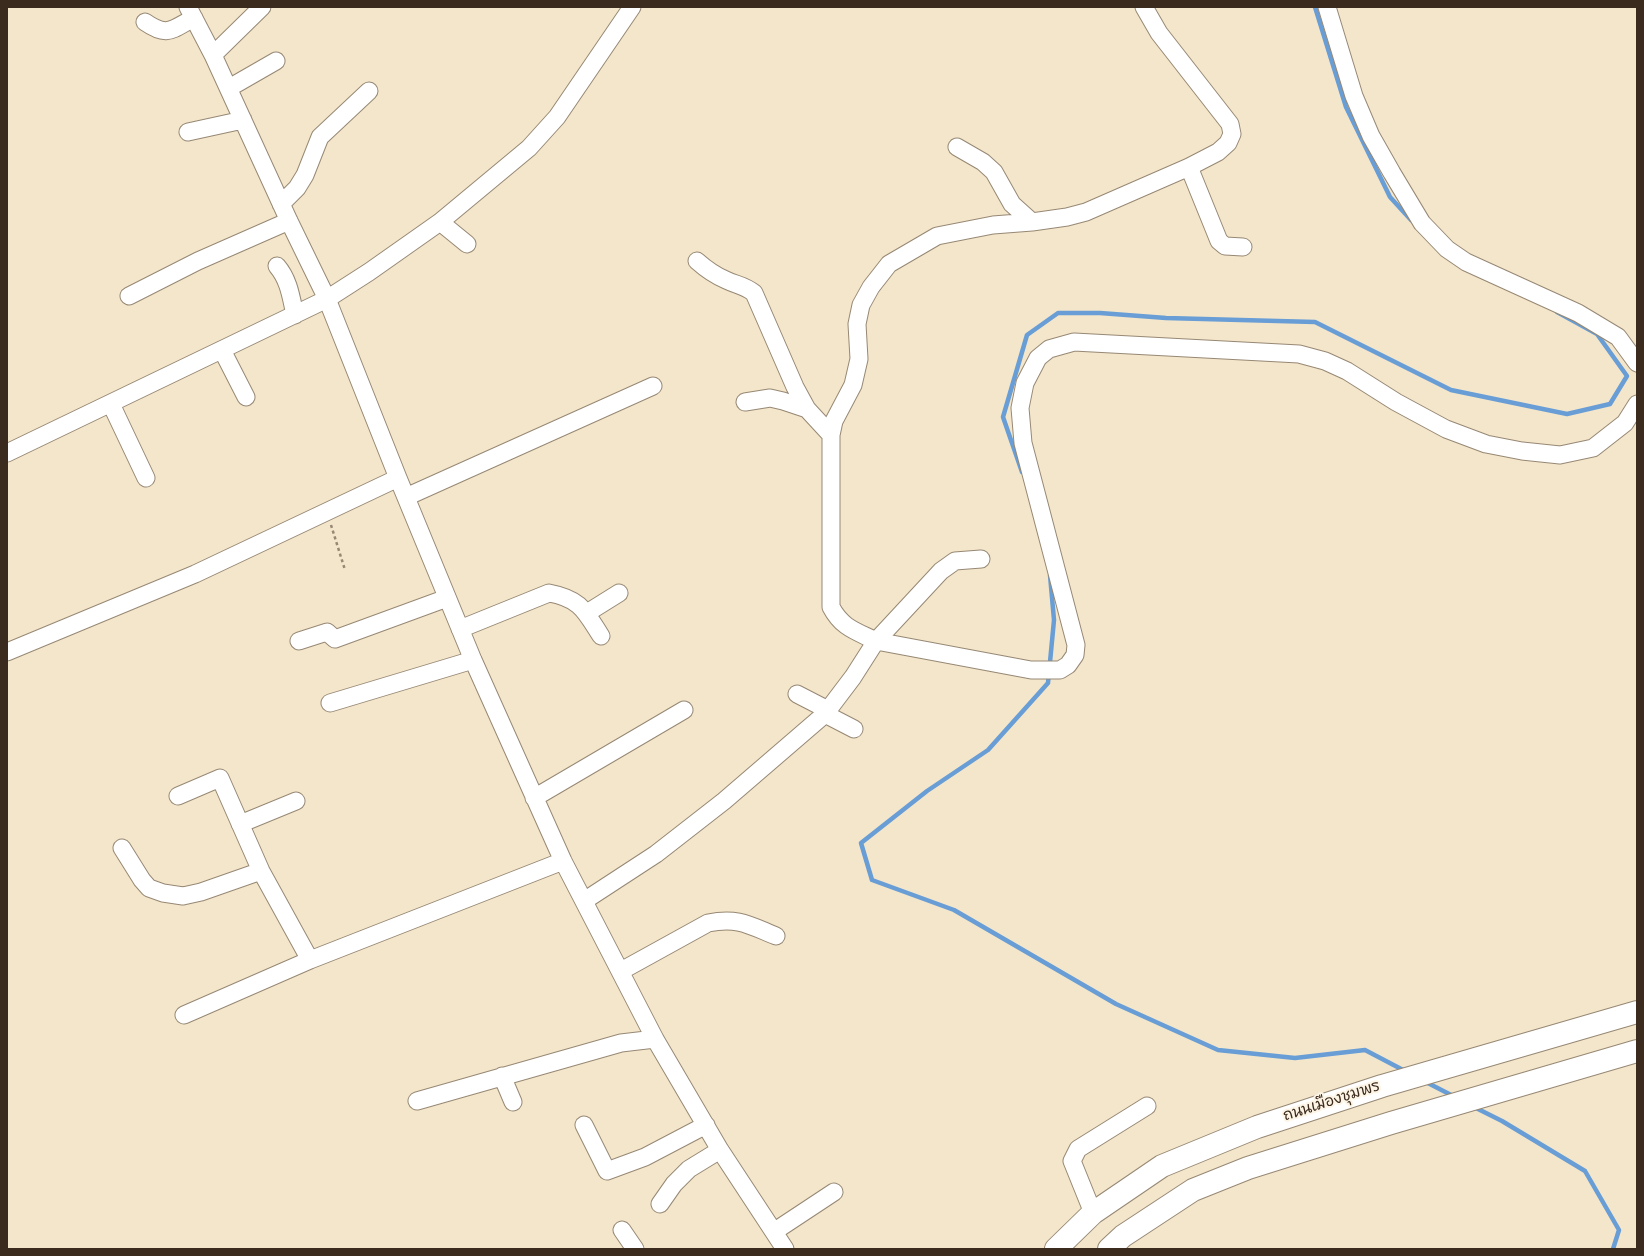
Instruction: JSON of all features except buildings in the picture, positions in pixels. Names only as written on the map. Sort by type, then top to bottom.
[{"type":"main road","name":"ถนนเมืองชุมพร","points":[[1056,1249],[1093,1213],[1162,1166],[1257,1127],[1382,1086],[1637,1012]]},
{"type":"main road","points":[[1109,1249],[1123,1236],[1193,1190],[1248,1168],[1391,1123],[1637,1050]]},
{"type":"street","points":[[214,55],[262,7]]},
{"type":"street","points":[[7,453],[327,299],[369,272],[440,222],[529,148],[557,117],[632,7]]},
{"type":"street","points":[[1144,7],[1159,34],[1230,124],[1232,134],[1228,143],[1218,152],[1189,167],[1086,212],[1067,217],[1032,222],[993,225],[937,236],[890,264],[871,287],[861,305],[857,324],[859,359],[853,385],[834,421],[831,434],[832,607],[837,618],[848,627],[876,642],[1031,670],[1060,670],[1068,665],[1075,655],[1076,645],[1023,443],[1020,408],[1025,383],[1038,358],[1049,349],[1074,342],[1299,354],[1325,361],[1347,371],[1396,402],[1446,428],[1473,439],[1486,444],[1522,451],[1560,455],[1593,448],[1625,423],[1637,404]]},
{"type":"street","points":[[1327,7],[1354,96],[1371,136],[1422,223],[1448,249],[1466,262],[1578,314],[1618,338],[1637,363]]},
{"type":"street","points":[[145,22],[156,30],[167,32],[191,13],[214,55],[281,204],[327,299],[398,478],[473,660],[564,862],[655,1038],[720,1150],[786,1249]]},
{"type":"street","points":[[229,88],[276,61]]},
{"type":"street","points":[[281,204],[297,188],[305,174],[320,137],[369,91]]},
{"type":"street","points":[[188,132],[243,120]]},
{"type":"street","points":[[957,147],[983,162],[994,172],[1012,204],[1032,222]]},
{"type":"street","points":[[1189,167],[1219,241],[1225,246],[1244,247]]},
{"type":"street","points":[[129,296],[198,261],[289,221]]},
{"type":"street","points":[[440,222],[467,244]]},
{"type":"street","points":[[697,261],[709,272],[727,281],[745,286],[754,293],[795,387],[807,409],[831,434]]},
{"type":"street","points":[[277,266],[284,273],[288,283],[295,315]]},
{"type":"street","points":[[222,350],[246,396]]},
{"type":"street","points":[[406,497],[652,386]]},
{"type":"street","points":[[745,402],[770,398],[807,409]]},
{"type":"street","points":[[111,404],[146,478]]},
{"type":"street","points":[[7,652],[195,574],[398,478]]},
{"type":"street","points":[[584,901],[656,854],[724,801],[826,712],[876,642],[940,571],[955,561],[981,559]]},
{"type":"street","points":[[460,629],[549,593],[565,596],[576,602],[587,614],[601,636]]},
{"type":"street","points":[[587,614],[619,593]]},
{"type":"street","points":[[299,641],[327,632],[335,639],[447,598]]},
{"type":"street","points":[[330,703],[473,660]]},
{"type":"street","points":[[797,694],[854,729]]},
{"type":"street","points":[[534,798],[684,710]]},
{"type":"street","points":[[178,796],[220,778],[261,871],[310,960]]},
{"type":"street","points":[[240,824],[296,801]]},
{"type":"street","points":[[122,848],[142,880],[150,888],[162,893],[183,896],[200,892],[261,871]]},
{"type":"street","points":[[184,1015],[310,960],[564,862]]},
{"type":"street","points":[[621,971],[708,923],[724,920],[742,922],[776,936]]},
{"type":"street","points":[[418,1101],[621,1043],[655,1038]]},
{"type":"street","points":[[502,1076],[513,1102]]},
{"type":"street","points":[[1093,1213],[1072,1161],[1078,1149],[1147,1106]]},
{"type":"street","points":[[584,1125],[607,1171],[645,1158],[706,1125]]},
{"type":"street","points":[[660,1204],[674,1184],[689,1169],[720,1150]]},
{"type":"street","points":[[775,1231],[834,1192]]},
{"type":"street","points":[[622,1230],[635,1249]]},
{"type":"path","points":[[327,512],[345,570]]},
{"type":"waterway","points":[[1315,7],[1346,107],[1390,197],[1411,220]]},
{"type":"waterway","points":[[1022,472],[1003,417],[1027,335],[1058,313],[1100,313],[1166,318],[1315,322],[1451,390],[1567,414],[1610,404],[1627,376],[1597,334],[1557,312]]},
{"type":"waterway","points":[[1050,575],[1054,620],[1048,683],[988,750],[927,791],[861,843],[872,880],[954,910],[1116,1004],[1218,1050],[1295,1058],[1365,1050],[1405,1071]]},
{"type":"waterway","points":[[1424,1081],[1455,1097]]},
{"type":"waterway","points":[[1474,1107],[1502,1121],[1585,1171],[1619,1230],[1613,1249]]}]
